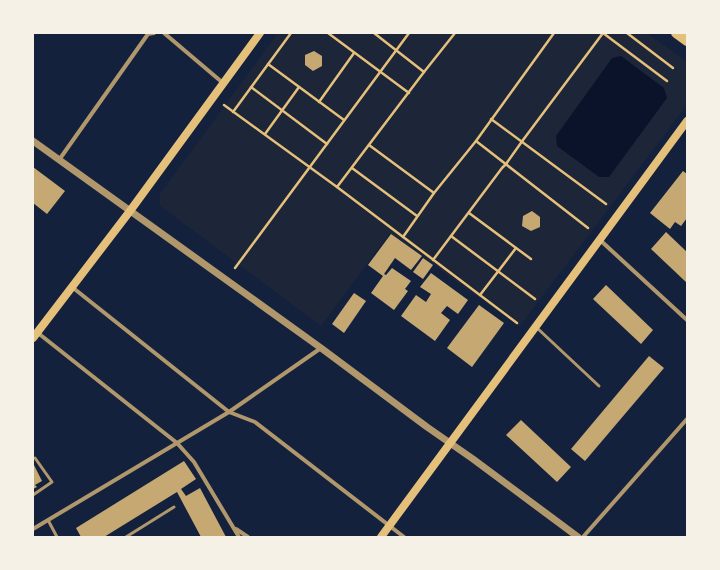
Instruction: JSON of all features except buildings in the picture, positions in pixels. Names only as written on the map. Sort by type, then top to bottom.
[{"type":"main road","points":[[35,336],[130,211],[260,33]]},
{"type":"main road","points":[[676,33],[687,41]]},
{"type":"main road","points":[[381,537],[687,121]]},
{"type":"street","points":[[59,161],[148,34],[154,33]]},
{"type":"street","points":[[164,33],[223,83]]},
{"type":"street","points":[[33,141],[321,348],[578,537]]},
{"type":"street","points":[[600,240],[687,320]]},
{"type":"street","points":[[72,287],[229,412],[255,422],[404,537]]},
{"type":"street","points":[[35,336],[176,443],[194,462],[239,537]]},
{"type":"street","points":[[34,527],[229,412],[321,348]]},
{"type":"street","points":[[583,537],[687,419]]},
{"type":"street","points":[[234,527],[248,537]]},
{"type":"lane","points":[[536,327],[599,386]]},
{"type":"lane","points":[[33,495],[52,482],[35,458]]},
{"type":"lane","points":[[126,537],[174,507]]},
{"type":"lane","points":[[48,520],[57,537]]},
{"type":"path","points":[[233,112],[291,33]]},
{"type":"path","points":[[328,33],[409,93]]},
{"type":"path","points":[[374,33],[424,72]]},
{"type":"path","points":[[235,268],[409,33]]},
{"type":"path","points":[[337,187],[455,33]]},
{"type":"path","points":[[403,237],[417,216],[476,140],[554,33]]},
{"type":"path","points":[[433,260],[603,33],[667,81]]},
{"type":"path","points":[[627,33],[672,68]]},
{"type":"path","points":[[319,102],[354,52]]},
{"type":"path","points":[[268,64],[344,120]]},
{"type":"path","points":[[252,87],[327,144]]},
{"type":"path","points":[[264,134],[299,87]]},
{"type":"path","points":[[224,104],[517,323]]},
{"type":"path","points":[[491,119],[606,204]]},
{"type":"path","points":[[476,140],[588,228]]},
{"type":"path","points":[[369,146],[434,194]]},
{"type":"path","points":[[352,168],[417,216]]},
{"type":"path","points":[[468,213],[531,259]]},
{"type":"path","points":[[451,236],[535,299]]},
{"type":"path","points":[[480,295],[516,248]]},
{"type":"shaded area","points":[[278,33],[647,33],[687,62],[687,105],[519,327],[390,233],[321,326],[160,206],[160,194]]},
{"type":"shaded area","points":[[621,56],[664,88],[667,98],[609,177],[599,177],[557,146],[556,136],[612,58]]}]
